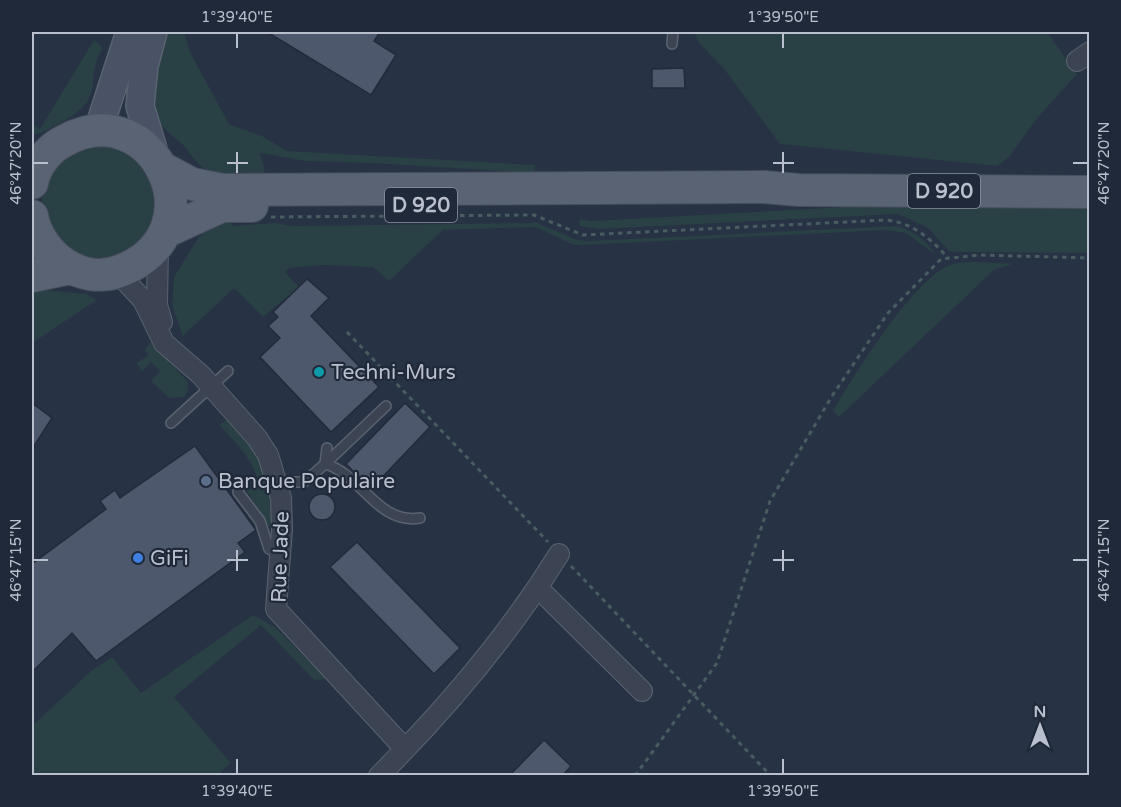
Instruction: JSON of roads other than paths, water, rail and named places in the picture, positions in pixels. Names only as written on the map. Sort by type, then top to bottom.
[{"type":"main road","points":[[98,131],[133,34]]},
{"type":"main road","points":[[33,228],[50,254],[70,268],[93,274],[117,272],[140,262],[162,238],[172,201],[140,106],[144,66],[133,34]]},
{"type":"main road","points":[[32,183],[39,165],[60,142],[73,136],[98,131],[127,136],[159,163]]},
{"type":"main road","name":"D 920","points":[[159,163],[192,184],[223,190],[764,187],[799,190],[1089,192]]},
{"type":"main road","name":"D 920","points":[[162,238],[222,206],[593,201],[768,195],[799,190]]},
{"type":"main road","points":[[32,276],[70,268]]},
{"type":"street","name":"Rue Jade","points":[[162,238],[157,305],[176,352]]},
{"type":"street","name":"Rue Jade","points":[[117,272],[135,288],[164,343],[211,386],[268,455],[278,482],[282,529],[276,609],[405,749]]},
{"type":"street","points":[[379,776],[472,675],[538,588],[559,554]]},
{"type":"street","points":[[538,588],[642,691]]},
{"type":"lane","points":[[672,44],[673,32]]},
{"type":"lane","points":[[171,423],[228,371]]},
{"type":"lane","points":[[278,482],[304,482],[386,406]]},
{"type":"lane","points":[[325,464],[327,448]]},
{"type":"lane","points":[[325,464],[342,472],[387,512],[402,518],[420,518]]},
{"type":"lane","points":[[238,492],[260,521],[269,549],[279,553]]},
{"type":"place","name":"Techni-Murs","points":[[319,372]]},
{"type":"place","name":"Banque Populaire","points":[[206,481]]},
{"type":"place","name":"GiFi","points":[[138,558]]}]
